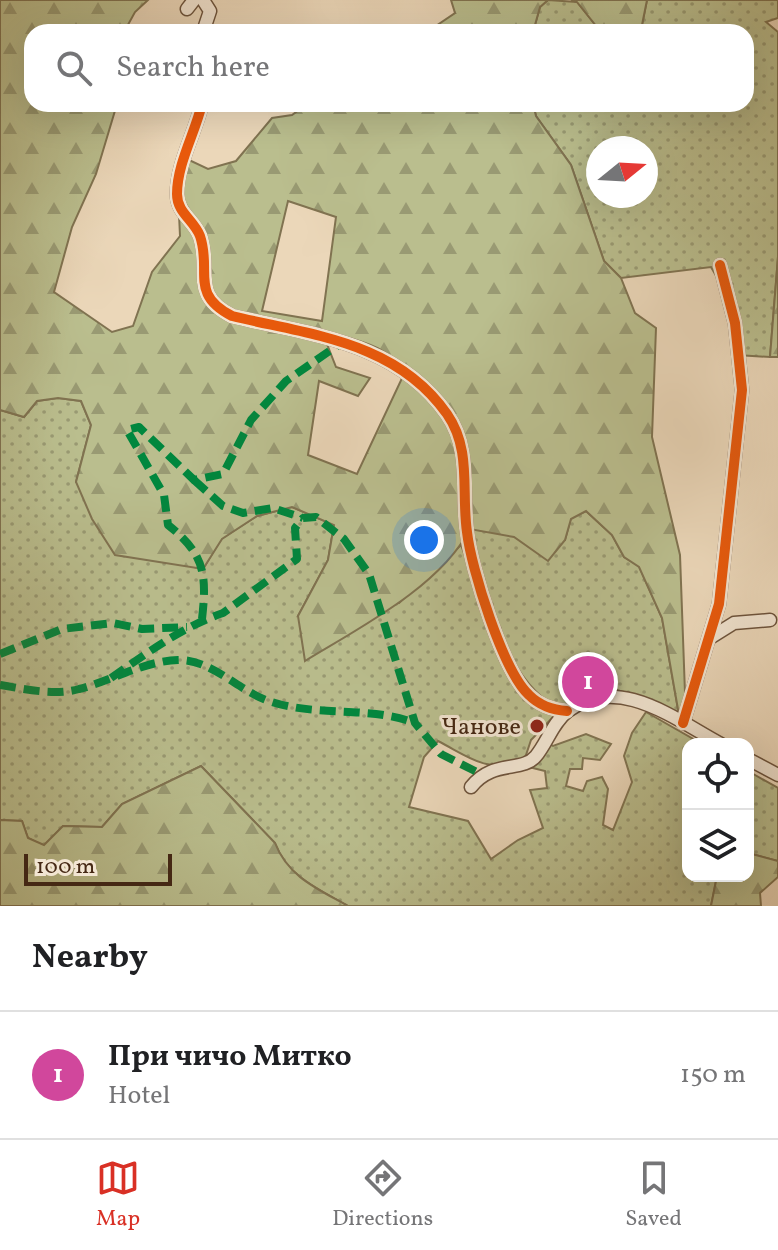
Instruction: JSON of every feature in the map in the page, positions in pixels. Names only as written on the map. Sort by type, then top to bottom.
[{"type":"street","points":[[203,0],[210,11],[206,24]]},
{"type":"street","points":[[200,112],[179,178],[177,195],[185,217],[200,237],[201,274],[207,295],[216,308],[232,316],[344,341],[374,353],[397,365],[447,414],[466,465],[470,552],[500,641],[528,695],[542,705],[567,711]]},
{"type":"street","points":[[683,723],[719,604],[742,390],[735,323],[720,265]]},
{"type":"street","points":[[710,638],[734,623],[770,620]]},
{"type":"street","points":[[471,787],[481,774],[536,757],[543,741],[567,711],[603,696],[623,695],[710,738]]},
{"type":"street","points":[[754,762],[778,775]]},
{"type":"green space","points":[[0,0],[148,0],[135,12],[128,24],[24,24],[24,112],[115,112],[96,174],[72,227],[54,292],[112,332],[133,326],[152,272],[180,236],[179,214],[187,159],[208,169],[236,161],[272,118],[296,112],[535,112],[571,165],[604,261],[621,278],[635,313],[656,328],[652,437],[680,555],[686,721],[679,715],[662,618],[639,567],[624,557],[612,535],[586,511],[571,519],[565,540],[548,561],[514,537],[470,529],[457,550],[419,588],[305,661],[298,616],[328,560],[334,525],[292,507],[257,516],[222,539],[203,569],[115,555],[92,519],[76,482],[91,425],[81,401],[58,398],[37,401],[24,417],[0,410]],"holes":[[[288,201],[336,217],[322,321],[262,311]],[[339,335],[385,352],[404,374],[357,474],[308,455],[319,381],[358,396],[370,378],[336,367],[327,344]]]},
{"type":"green space","points":[[451,0],[548,0],[540,7],[535,24],[439,24],[455,13]]},
{"type":"green space","points":[[548,0],[577,2],[595,24],[535,24],[540,7]]},
{"type":"green space","points":[[571,0],[647,0],[642,24],[595,24],[577,2]]},
{"type":"green space","points":[[647,0],[778,0],[778,18],[766,22],[778,32],[778,257],[770,357],[737,355],[719,281],[711,267],[621,278],[604,261],[571,165],[535,112],[754,112],[754,24],[642,24]]},
{"type":"green space","points":[[778,257],[778,357],[770,357]]},
{"type":"green space","points":[[58,398],[81,401],[91,425],[76,482],[173,562],[203,569],[221,539],[257,516],[292,507],[334,525],[328,560],[298,616],[399,603],[461,545],[520,690],[554,716],[531,740],[525,758],[512,763],[490,765],[438,741],[424,757],[409,807],[468,821],[491,859],[518,840],[543,828],[530,790],[547,788],[545,771],[529,767],[545,741],[553,746],[586,734],[611,744],[600,760],[583,758],[582,769],[570,769],[566,786],[583,791],[587,781],[602,777],[608,789],[603,825],[613,830],[632,782],[624,756],[632,733],[646,712],[692,738],[682,738],[682,882],[716,882],[711,906],[348,906],[315,888],[296,873],[275,843],[201,766],[122,804],[102,827],[63,826],[44,846],[28,838],[22,821],[0,820],[0,410],[24,417],[37,401]]},
{"type":"green space","points":[[586,511],[612,535],[624,557],[639,566],[662,618],[679,715],[631,694],[611,690],[602,690],[555,707],[536,692],[520,673],[508,651],[489,603],[470,529],[565,540],[571,518]]},
{"type":"green space","points":[[201,766],[275,843],[296,873],[315,888],[348,906],[0,906],[0,820],[22,821],[28,838],[44,845],[63,826],[102,827],[122,804]]},
{"type":"green space","points":[[754,774],[778,788],[778,861],[754,855]]},
{"type":"green space","points":[[754,855],[778,861],[778,877],[760,893],[761,906],[711,906],[716,882],[754,882]]},
{"type":"marked path","points":[[202,619],[204,590],[201,566],[190,546],[168,525],[164,495],[127,430],[139,427],[194,480],[223,474],[251,420],[286,381],[344,341]]},
{"type":"marked path","points":[[194,480],[223,506],[243,513],[273,508],[303,518]]},
{"type":"marked path","points":[[111,678],[179,633],[223,613],[297,559],[295,528],[303,518],[316,517],[344,539],[369,574],[415,723],[441,754],[481,774]]},
{"type":"marked path","points":[[0,654],[62,629],[113,623],[142,629],[187,627]]},
{"type":"marked path","points":[[0,685],[40,691],[69,691],[165,661],[190,661],[212,669],[266,700],[303,709],[378,714],[415,723]]},
{"type":"cycle path","points":[[199,112],[183,160],[177,194],[180,206],[200,236],[204,281],[211,299],[232,316],[321,336],[377,356],[403,371],[426,390],[447,414],[455,428],[463,456],[465,517],[470,548],[499,642],[519,683],[529,695],[546,706],[567,711]]},
{"type":"cycle path","points":[[683,723],[719,604],[742,390],[735,323],[720,265]]},
{"type":"place","name":"При чичо Митко","points":[[588,682]]},
{"type":"place","name":"Чанове","points":[[537,726]]}]
